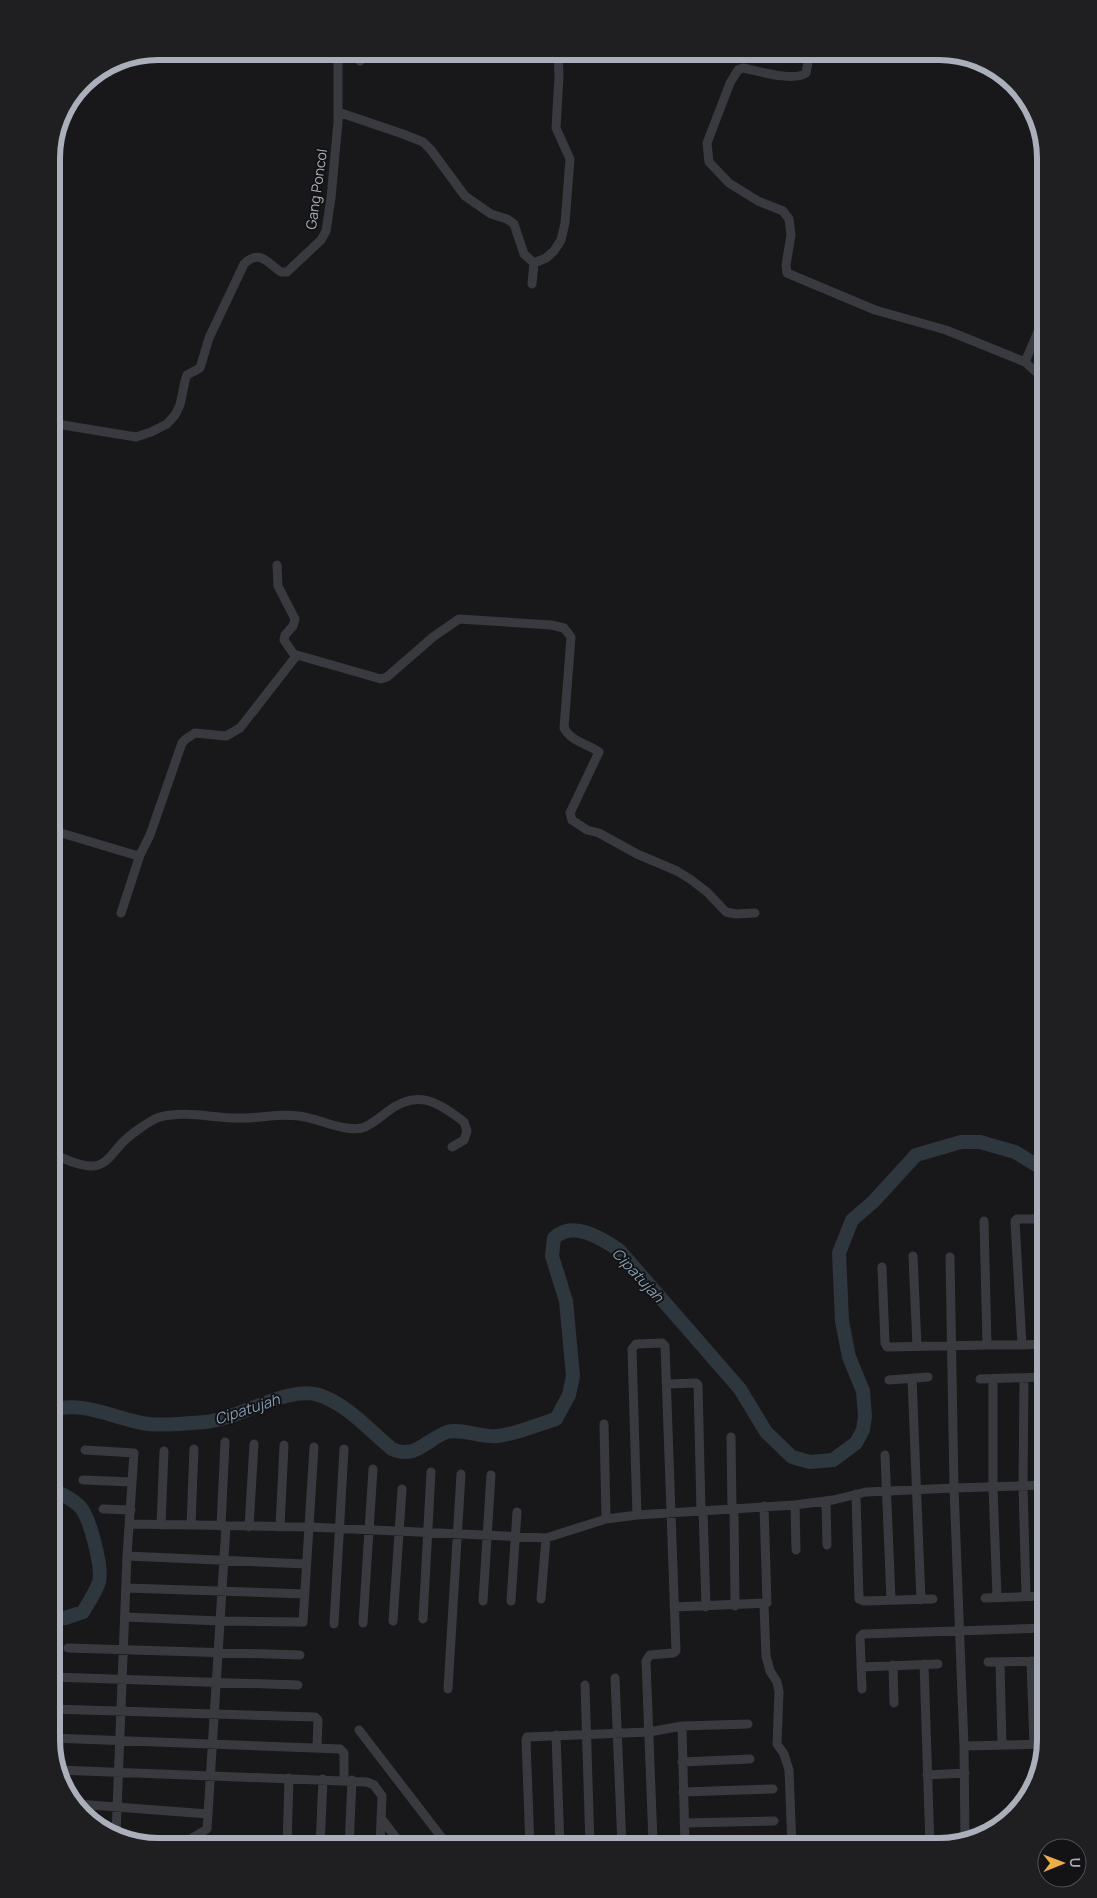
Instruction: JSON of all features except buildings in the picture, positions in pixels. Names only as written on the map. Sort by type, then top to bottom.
[{"type":"street","name":"Gang Poncol","points":[[60,424],[136,437],[167,424],[175,415],[180,405],[187,376],[200,368],[209,338],[238,274],[247,261],[267,259],[281,272],[288,272],[325,235],[331,198],[338,112],[338,60]]},
{"type":"street","points":[[534,263],[546,258],[554,251],[562,237],[565,223],[570,159],[556,128],[558,60]]},
{"type":"street","points":[[808,60],[806,73],[802,76],[787,76],[743,68],[738,70],[730,83],[707,143],[709,162],[729,182],[758,201],[783,211],[788,219],[791,235],[786,265],[788,274],[876,310],[946,330],[1024,362],[1037,373]]},
{"type":"street","points":[[338,112],[415,138],[428,146],[464,196],[491,214],[507,219],[514,224],[524,254],[534,263]]},
{"type":"street","points":[[532,284],[534,263]]},
{"type":"street","points":[[1024,362],[1037,333]]},
{"type":"street","points":[[277,565],[278,586],[295,620],[294,626],[285,635],[284,640],[295,656]]},
{"type":"street","points":[[295,656],[302,656],[380,679],[386,677],[433,637],[459,619],[540,624],[564,628],[571,637],[564,728],[574,740],[599,752],[570,813],[572,820],[587,830],[599,833],[637,854],[677,871],[707,892],[726,912],[736,914],[754,913]]},
{"type":"street","points":[[121,913],[140,855],[150,835],[182,743],[195,733],[226,736],[240,728],[295,656]]},
{"type":"street","points":[[60,833],[140,855]]},
{"type":"street","points":[[60,1157],[89,1166],[99,1166],[110,1158],[123,1142],[159,1117],[191,1114],[242,1118],[281,1114],[302,1116],[349,1129],[363,1128],[395,1105],[412,1099],[431,1101],[443,1106],[464,1122],[467,1132],[464,1140],[452,1147]]},
{"type":"street","points":[[1022,1345],[1015,1221],[1017,1219],[1037,1219]]},
{"type":"street","points":[[984,1221],[987,1345]]},
{"type":"street","points":[[913,1256],[917,1346]]},
{"type":"street","points":[[950,1257],[954,1488],[958,1631],[964,1746],[965,1834]]},
{"type":"street","points":[[882,1267],[886,1345],[891,1347],[1037,1344]]},
{"type":"street","points":[[638,1515],[632,1350],[633,1346],[662,1343],[665,1345],[667,1384],[675,1652],[650,1655],[646,1659],[653,1838]]},
{"type":"street","points":[[889,1380],[928,1377]]},
{"type":"street","points":[[980,1379],[1037,1377]]},
{"type":"street","points":[[912,1378],[921,1600]]},
{"type":"street","points":[[1024,1378],[1023,1486],[1026,1596]]},
{"type":"street","points":[[993,1379],[993,1487],[997,1597]]},
{"type":"street","points":[[667,1384],[696,1383],[698,1385],[706,1607]]},
{"type":"street","points":[[604,1424],[606,1520]]},
{"type":"street","points":[[731,1437],[735,1606]]},
{"type":"street","points":[[192,1838],[207,1829],[224,1560],[225,1442]]},
{"type":"street","points":[[249,1527],[254,1444]]},
{"type":"street","points":[[280,1527],[284,1445]]},
{"type":"street","points":[[125,1617],[220,1622],[302,1623],[304,1621],[314,1447]]},
{"type":"street","points":[[191,1525],[194,1449]]},
{"type":"street","points":[[334,1624],[344,1449]]},
{"type":"street","points":[[85,1450],[134,1452],[127,1556],[116,1829]]},
{"type":"street","points":[[161,1525],[164,1451]]},
{"type":"street","points":[[885,1455],[890,1600]]},
{"type":"street","points":[[363,1623],[373,1469]]},
{"type":"street","points":[[423,1619],[431,1472]]},
{"type":"street","points":[[448,1689],[461,1474]]},
{"type":"street","points":[[483,1601],[491,1476]]},
{"type":"street","points":[[82,1480],[132,1482]]},
{"type":"street","points":[[130,1524],[309,1527],[546,1538],[606,1520],[638,1515],[795,1505],[886,1490],[1037,1486]]},
{"type":"street","points":[[393,1621],[402,1489]]},
{"type":"street","points":[[856,1494],[858,1598],[864,1601],[933,1599]]},
{"type":"street","points":[[826,1501],[827,1545]]},
{"type":"street","points":[[795,1505],[796,1550]]},
{"type":"street","points":[[764,1506],[767,1602],[764,1605],[766,1656],[770,1671],[777,1682],[779,1692],[776,1733],[778,1744],[784,1754],[789,1770],[792,1838]]},
{"type":"street","points":[[103,1509],[131,1510]]},
{"type":"street","points":[[511,1601],[517,1512]]},
{"type":"street","points":[[540,1599],[546,1538]]},
{"type":"street","points":[[127,1556],[306,1564]]},
{"type":"street","points":[[126,1588],[305,1594]]},
{"type":"street","points":[[985,1598],[1037,1596]]},
{"type":"street","points":[[674,1607],[764,1605]]},
{"type":"street","points":[[862,1689],[860,1637],[863,1634],[1037,1628]]},
{"type":"street","points":[[68,1648],[300,1655]]},
{"type":"street","points":[[964,1746],[1034,1744],[1031,1661]]},
{"type":"street","points":[[988,1662],[1037,1661]]},
{"type":"street","points":[[1000,1662],[1002,1745]]},
{"type":"street","points":[[924,1664],[930,1838]]},
{"type":"street","points":[[861,1666],[938,1664]]},
{"type":"street","points":[[894,1665],[894,1703]]},
{"type":"street","points":[[60,1677],[298,1685]]},
{"type":"street","points":[[615,1678],[622,1838]]},
{"type":"street","points":[[585,1685],[590,1838]]},
{"type":"street","points":[[60,1709],[315,1717],[318,1720],[317,1747]]},
{"type":"street","points":[[530,1838],[526,1739],[528,1737],[649,1732],[682,1726],[748,1724]]},
{"type":"street","points":[[682,1726],[685,1838]]},
{"type":"street","points":[[360,1730],[441,1838]]},
{"type":"street","points":[[556,1735],[560,1838]]},
{"type":"street","points":[[60,1739],[317,1747],[342,1750],[348,1780],[349,1838]]},
{"type":"street","points":[[682,1762],[750,1759]]},
{"type":"street","points":[[65,1770],[370,1782],[382,1796],[380,1838]]},
{"type":"street","points":[[927,1775],[964,1773]]},
{"type":"street","points":[[287,1838],[289,1778]]},
{"type":"street","points":[[320,1838],[323,1779]]},
{"type":"street","points":[[683,1792],[773,1789]]},
{"type":"street","points":[[83,1804],[208,1814]]},
{"type":"street","points":[[381,1818],[396,1838]]},
{"type":"street","points":[[684,1823],[774,1821]]},
{"type":"waterway","name":"Cipatujah","points":[[60,1409],[75,1407],[136,1422],[162,1425],[219,1420],[278,1398],[306,1393],[329,1399],[349,1411],[392,1449],[400,1452],[414,1450],[447,1432],[459,1431],[485,1436],[497,1436],[518,1432],[556,1419],[569,1395],[573,1376],[566,1301],[552,1256],[554,1238],[562,1233],[578,1231],[596,1236],[619,1250],[740,1389],[766,1432],[792,1457],[810,1462],[833,1460],[856,1443],[863,1430],[865,1416],[863,1391],[849,1357],[842,1321],[839,1253],[852,1220],[873,1202],[916,1155],[961,1142],[980,1142],[1015,1152],[1037,1165]]},
{"type":"waterway","name":"Cipatujah","points":[[60,1494],[75,1502],[85,1514],[95,1544],[100,1575],[96,1590],[83,1612],[60,1618]]}]
